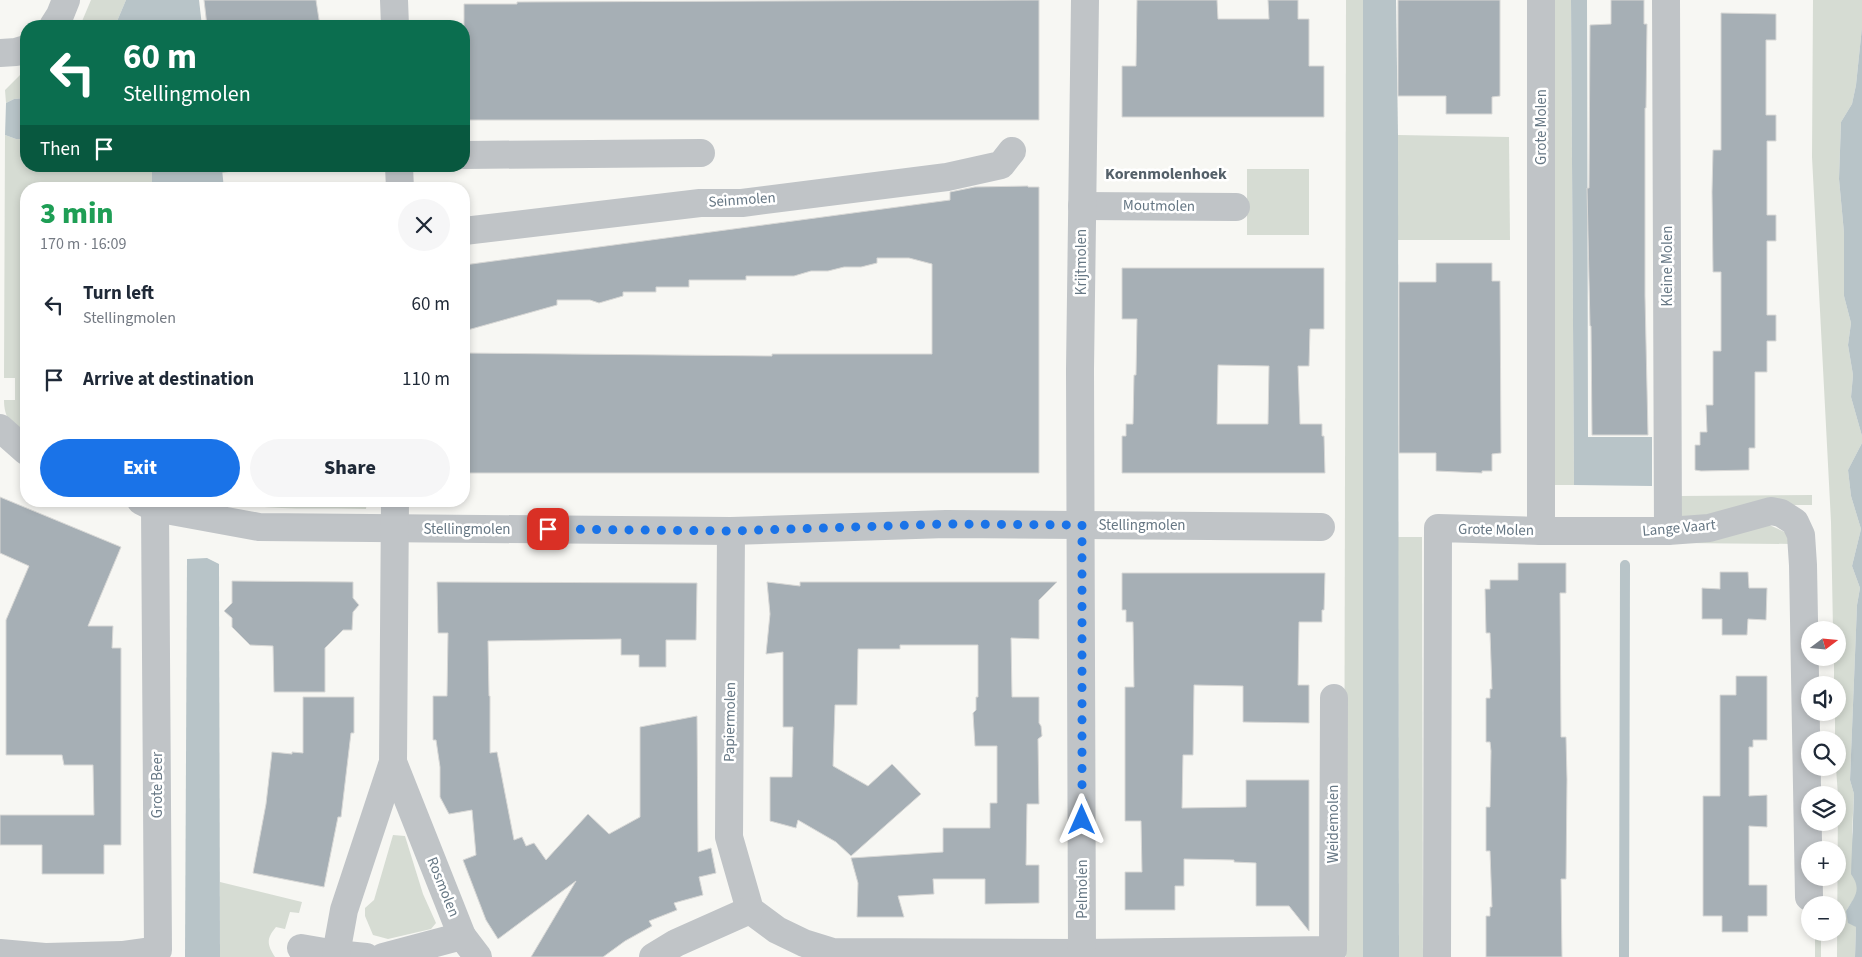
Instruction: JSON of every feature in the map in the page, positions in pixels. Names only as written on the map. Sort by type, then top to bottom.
[{"type":"street","points":[[57,20],[66,0]]},
{"type":"street","points":[[394,0],[395,20]]},
{"type":"street","name":"Krijtmolen","points":[[1082,525],[1082,206],[1085,0]]},
{"type":"street","name":"Grote Molen","points":[[1436,957],[1438,528],[1541,531],[1541,0]]},
{"type":"street","name":"Kleine Molen","points":[[1666,0],[1668,531]]},
{"type":"street","points":[[0,53],[20,51]]},
{"type":"street","name":"Seinmolen","points":[[470,230],[700,203],[742,203],[947,176],[1001,165],[1012,151]]},
{"type":"street","points":[[470,155],[701,153]]},
{"type":"street","name":"Moutmolen","points":[[1082,206],[1236,207]]},
{"type":"street","points":[[0,428],[20,446]]},
{"type":"street","name":"Grote Beer","points":[[0,953],[45,957],[122,955],[158,950],[148,507]]},
{"type":"street","name":"Stellingmolen","points":[[162,507],[259,527],[731,531],[946,524],[1321,527]]},
{"type":"street","name":"Rosmolen","points":[[336,954],[344,910],[393,762],[395,507]]},
{"type":"street","name":"Lange Vaart","points":[[1541,531],[1668,531],[1709,528],[1771,511],[1781,513],[1795,522],[1801,535],[1808,896]]},
{"type":"street","name":"Pelmolen","points":[[1082,525],[1082,953]]},
{"type":"street","name":"Papiermolen","points":[[731,531],[729,837],[750,910]]},
{"type":"street","name":"Weidemolen","points":[[1082,953],[1333,950],[1334,698]]},
{"type":"street","name":"Rosmolen","points":[[383,957],[470,947],[393,762]]},
{"type":"street","points":[[653,957],[676,943],[750,910],[777,930],[804,943],[833,952],[1082,953]]},
{"type":"street","points":[[301,948],[366,957]]},
{"type":"shaded area","points":[[91,0],[126,0],[118,20],[83,20]]},
{"type":"shaded area","points":[[126,0],[199,0],[201,20],[118,20]]},
{"type":"shaded area","points":[[1346,0],[1363,0],[1363,957],[1346,957],[1344,952]]},
{"type":"shaded area","points":[[1363,0],[1396,0],[1398,135],[1399,957],[1363,957]]},
{"type":"shaded area","points":[[1553,0],[1571,0],[1574,485],[1553,485]]},
{"type":"shaded area","points":[[1571,0],[1587,0],[1588,437],[1652,437],[1652,486],[1574,485]]},
{"type":"shaded area","points":[[1813,0],[1862,0],[1862,27],[1856,85],[1852,104],[1841,122],[1839,179],[1844,233],[1844,296],[1851,323],[1848,345],[1853,375],[1851,397],[1862,436],[1862,443],[1848,470],[1851,496],[1861,529],[1852,566],[1860,588],[1857,605],[1850,780],[1854,794],[1852,832],[1856,879],[1859,889],[1846,911],[1846,896],[1837,896],[1837,886],[1846,886],[1846,841],[1838,841],[1838,831],[1846,831],[1846,786],[1837,786],[1837,776],[1846,776],[1846,731],[1835,731],[1835,721],[1846,721],[1846,676],[1834,676],[1834,666],[1846,666],[1846,621],[1833,621],[1831,522],[1812,157]]},
{"type":"shaded area","points":[[1862,27],[1862,436],[1851,397],[1853,375],[1848,345],[1851,323],[1844,296],[1844,233],[1839,179],[1841,122],[1852,104],[1856,85]]},
{"type":"shaded area","points":[[20,75],[20,98],[6,103],[5,90]]},
{"type":"shaded area","points":[[20,98],[20,139],[5,135],[6,103]]},
{"type":"shaded area","points":[[5,135],[20,139],[20,172],[152,172],[152,182],[20,182],[20,431],[7,417],[4,406],[4,400],[15,400],[15,378],[4,378]]},
{"type":"shaded area","points":[[1398,135],[1509,137],[1510,240],[1397,240]]},
{"type":"shaded area","points":[[1247,169],[1309,169],[1309,235],[1247,235]]},
{"type":"shaded area","points":[[152,172],[222,172],[223,182],[152,182]]},
{"type":"shaded area","points":[[1862,443],[1862,957],[1855,957],[1856,927],[1848,923],[1846,911],[1857,889],[1851,874],[1854,794],[1850,780],[1857,605],[1860,588],[1852,566],[1861,529],[1851,496],[1848,470]]},
{"type":"shaded area","points":[[1812,495],[1812,505],[1789,505],[1681,519],[1680,496]]},
{"type":"shaded area","points":[[264,507],[366,507],[366,509]]},
{"type":"shaded area","points":[[1767,524],[1787,533],[1794,544],[1681,543]]},
{"type":"shaded area","points":[[1398,537],[1422,537],[1423,957],[1399,957]]},
{"type":"shaded area","points":[[207,558],[219,564],[220,957],[185,957],[187,559]]},
{"type":"shaded area","points":[[393,835],[405,836],[423,894],[436,923],[431,929],[388,939],[373,935],[365,916],[365,908],[374,900]]},
{"type":"shaded area","points":[[220,882],[302,902],[299,913],[290,912],[285,929],[276,927],[270,935],[269,945],[275,957],[220,957]]},
{"type":"shaded area","points":[[1846,911],[1856,927],[1855,957],[1837,957],[1837,941],[1846,941]]},
{"type":"shaded area","points":[[1815,941],[1821,941],[1821,957],[1815,957]]},
{"type":"building","points":[[204,0],[316,0],[319,20],[206,20]]},
{"type":"building","points":[[1039,0],[1039,120],[470,120],[470,20],[464,20],[464,4],[517,4],[517,2]]},
{"type":"building","points":[[1137,0],[1217,0],[1218,19],[1269,19],[1268,0],[1298,0],[1298,19],[1309,19],[1309,66],[1324,66],[1324,117],[1122,117],[1122,66],[1136,66]]},
{"type":"building","points":[[1398,0],[1500,0],[1500,96],[1492,97],[1492,114],[1446,114],[1446,96],[1398,96]]},
{"type":"building","points":[[1611,0],[1644,0],[1644,24],[1647,24],[1645,296],[1648,435],[1592,435],[1587,188],[1589,188],[1590,25],[1611,24]]},
{"type":"building","points":[[1721,13],[1776,14],[1776,40],[1766,40],[1766,115],[1776,115],[1776,141],[1767,141],[1767,215],[1776,215],[1776,241],[1767,241],[1767,315],[1776,315],[1776,341],[1767,341],[1767,372],[1755,372],[1755,448],[1749,448],[1749,470],[1701,471],[1695,470],[1695,445],[1700,445],[1700,432],[1707,432],[1706,405],[1713,405],[1713,351],[1721,351],[1721,272],[1713,272],[1712,192],[1713,150],[1721,150]]},
{"type":"building","points":[[975,187],[1039,187],[1039,473],[470,473],[470,353],[772,356],[772,354],[932,354],[932,264],[909,258],[877,258],[877,263],[861,267],[811,271],[794,276],[746,276],[746,280],[689,280],[689,287],[656,287],[656,292],[623,292],[623,296],[599,303],[590,300],[557,300],[557,305],[470,329],[470,264],[950,200],[950,192]]},
{"type":"building","points":[[1436,263],[1492,263],[1492,281],[1500,281],[1501,453],[1492,454],[1492,471],[1482,471],[1482,473],[1436,471],[1436,453],[1399,453],[1399,282],[1436,282]]},
{"type":"building","points":[[1122,268],[1324,268],[1324,329],[1310,329],[1309,366],[1298,366],[1300,424],[1322,424],[1325,473],[1122,473],[1122,436],[1126,436],[1126,424],[1133,424],[1137,319],[1122,319]],"holes":[[[1218,365],[1269,366],[1268,424],[1217,424]]]},
{"type":"building","points":[[0,497],[20,505],[20,507],[24,507],[121,547],[88,626],[113,626],[112,648],[121,648],[121,845],[104,845],[104,874],[42,874],[42,845],[0,845],[0,815],[94,815],[93,765],[64,765],[62,755],[6,755],[6,620],[29,566],[0,553]]},
{"type":"building","points":[[1518,563],[1566,563],[1566,593],[1560,593],[1561,737],[1566,737],[1567,779],[1566,879],[1561,879],[1562,957],[1486,957],[1486,916],[1490,916],[1490,907],[1492,907],[1490,851],[1486,851],[1486,807],[1490,807],[1491,751],[1490,742],[1486,742],[1486,698],[1490,698],[1490,689],[1492,689],[1490,633],[1486,633],[1485,589],[1490,589],[1490,580],[1518,580]]},
{"type":"building","points":[[1720,572],[1748,572],[1749,588],[1767,588],[1766,620],[1748,619],[1747,635],[1722,635],[1722,619],[1702,619],[1702,588],[1720,589]]},
{"type":"building","points":[[1122,573],[1325,573],[1322,622],[1299,622],[1298,685],[1309,685],[1309,723],[1243,722],[1243,686],[1194,685],[1193,755],[1183,755],[1182,808],[1246,807],[1246,780],[1309,780],[1309,931],[1289,906],[1256,906],[1256,863],[1234,862],[1234,860],[1184,859],[1184,886],[1175,886],[1175,910],[1125,910],[1125,872],[1142,872],[1141,821],[1125,821],[1125,687],[1134,687],[1133,622],[1126,622],[1126,610],[1122,610]]},
{"type":"building","points":[[232,581],[353,582],[353,598],[359,605],[353,612],[352,630],[343,630],[325,648],[325,692],[274,692],[273,646],[250,645],[232,627],[232,618],[224,611],[232,603]]},
{"type":"building","points":[[437,582],[697,583],[696,640],[666,640],[666,667],[639,667],[639,655],[621,655],[621,639],[488,641],[490,753],[497,752],[514,840],[522,837],[526,846],[534,843],[546,860],[588,814],[609,834],[640,817],[640,727],[697,716],[698,852],[711,848],[716,873],[699,877],[703,895],[674,903],[677,910],[649,921],[652,926],[625,941],[603,957],[531,957],[576,881],[498,939],[486,920],[463,860],[476,855],[472,810],[449,814],[440,797],[440,767],[436,740],[433,740],[433,696],[447,696],[448,633],[438,633]]},
{"type":"building","points":[[767,582],[800,586],[800,582],[1057,582],[1039,600],[1039,639],[1011,638],[1012,697],[1039,697],[1039,723],[1042,736],[1038,739],[1039,804],[1027,804],[1026,865],[1039,865],[1039,903],[985,904],[985,879],[933,879],[934,894],[898,896],[904,917],[857,917],[858,883],[851,858],[943,852],[943,828],[990,828],[990,803],[997,803],[997,746],[975,746],[973,713],[976,710],[976,697],[978,697],[978,645],[900,645],[900,649],[858,649],[857,705],[835,705],[833,766],[868,786],[892,764],[921,794],[851,856],[836,842],[798,820],[796,828],[770,821],[770,777],[792,777],[793,727],[783,727],[783,652],[766,654],[770,614]]},
{"type":"building","points":[[1736,676],[1767,676],[1767,740],[1753,740],[1753,747],[1749,747],[1749,796],[1767,795],[1767,827],[1749,826],[1749,885],[1767,885],[1767,916],[1748,916],[1748,932],[1722,932],[1722,916],[1703,916],[1703,796],[1720,796],[1720,695],[1736,695]]},
{"type":"building","points":[[303,697],[354,697],[354,733],[351,733],[341,817],[338,817],[324,887],[253,873],[266,804],[272,752],[303,753]]},
{"type":"waterway","points":[[1624,957],[1625,565]]},
{"type":"district","name":"Korenmolenhoek","points":[[1166,174]]},
{"type":"route","points":[[548,529],[731,531],[946,524],[1082,525],[1082,820]]}]
